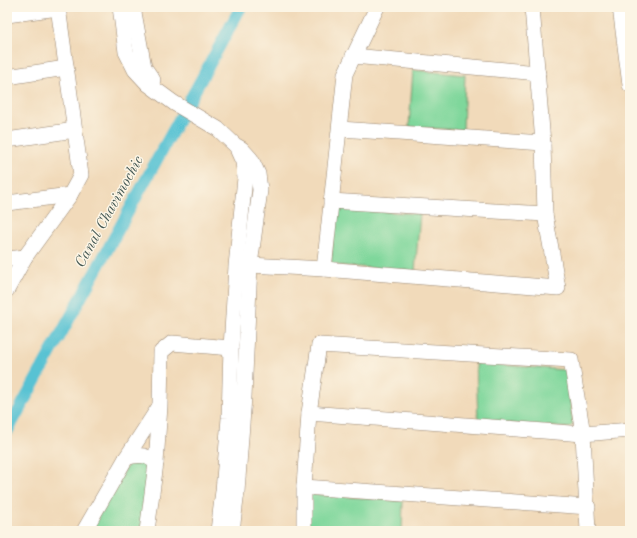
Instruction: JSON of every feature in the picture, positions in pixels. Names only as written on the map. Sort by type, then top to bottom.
[{"type":"street","points":[[7,15],[58,7],[81,175],[70,196],[25,257],[7,290]]},
{"type":"street","points":[[120,7],[126,52],[135,70],[148,84],[161,92],[174,103],[218,129],[235,145],[242,149],[250,159],[258,174],[260,190],[250,265],[244,397],[237,492],[232,531]]},
{"type":"street","points":[[133,7],[144,67],[161,92]]},
{"type":"street","points":[[324,269],[345,74],[376,7]]},
{"type":"street","points":[[250,265],[324,269],[558,288],[545,214],[538,73],[532,7]]},
{"type":"street","points":[[620,7],[630,86]]},
{"type":"street","points":[[353,56],[538,73]]},
{"type":"street","points":[[7,77],[66,68]]},
{"type":"street","points":[[340,129],[542,143]]},
{"type":"street","points":[[7,140],[75,130]]},
{"type":"street","points":[[218,531],[229,418],[231,348],[236,266],[245,178],[243,162],[235,145]]},
{"type":"street","points":[[7,203],[70,196]]},
{"type":"street","points":[[331,201],[545,214]]},
{"type":"street","points":[[7,259],[25,257]]},
{"type":"street","points":[[147,531],[156,463],[162,352],[172,343],[231,348]]},
{"type":"street","points":[[304,531],[304,487],[309,413],[319,345],[571,360],[583,434],[588,507],[588,531]]},
{"type":"street","points":[[84,531],[142,431],[160,406]]},
{"type":"street","points":[[309,413],[583,434],[630,430]]},
{"type":"street","points":[[126,458],[135,455],[142,456],[150,458],[156,463]]},
{"type":"street","points":[[304,487],[588,507]]},
{"type":"green space","points":[[413,70],[465,75],[463,130],[409,127]]},
{"type":"green space","points":[[335,208],[420,214],[415,271],[331,265]]},
{"type":"green space","points":[[476,363],[566,370],[573,424],[569,428],[478,421]]},
{"type":"green space","points":[[137,459],[150,467],[141,531],[89,531],[129,463]]},
{"type":"green space","points":[[310,494],[403,501],[402,531],[308,531]]},
{"type":"waterway","name":"Canal Chavimochic","points":[[7,432],[241,7]]}]
